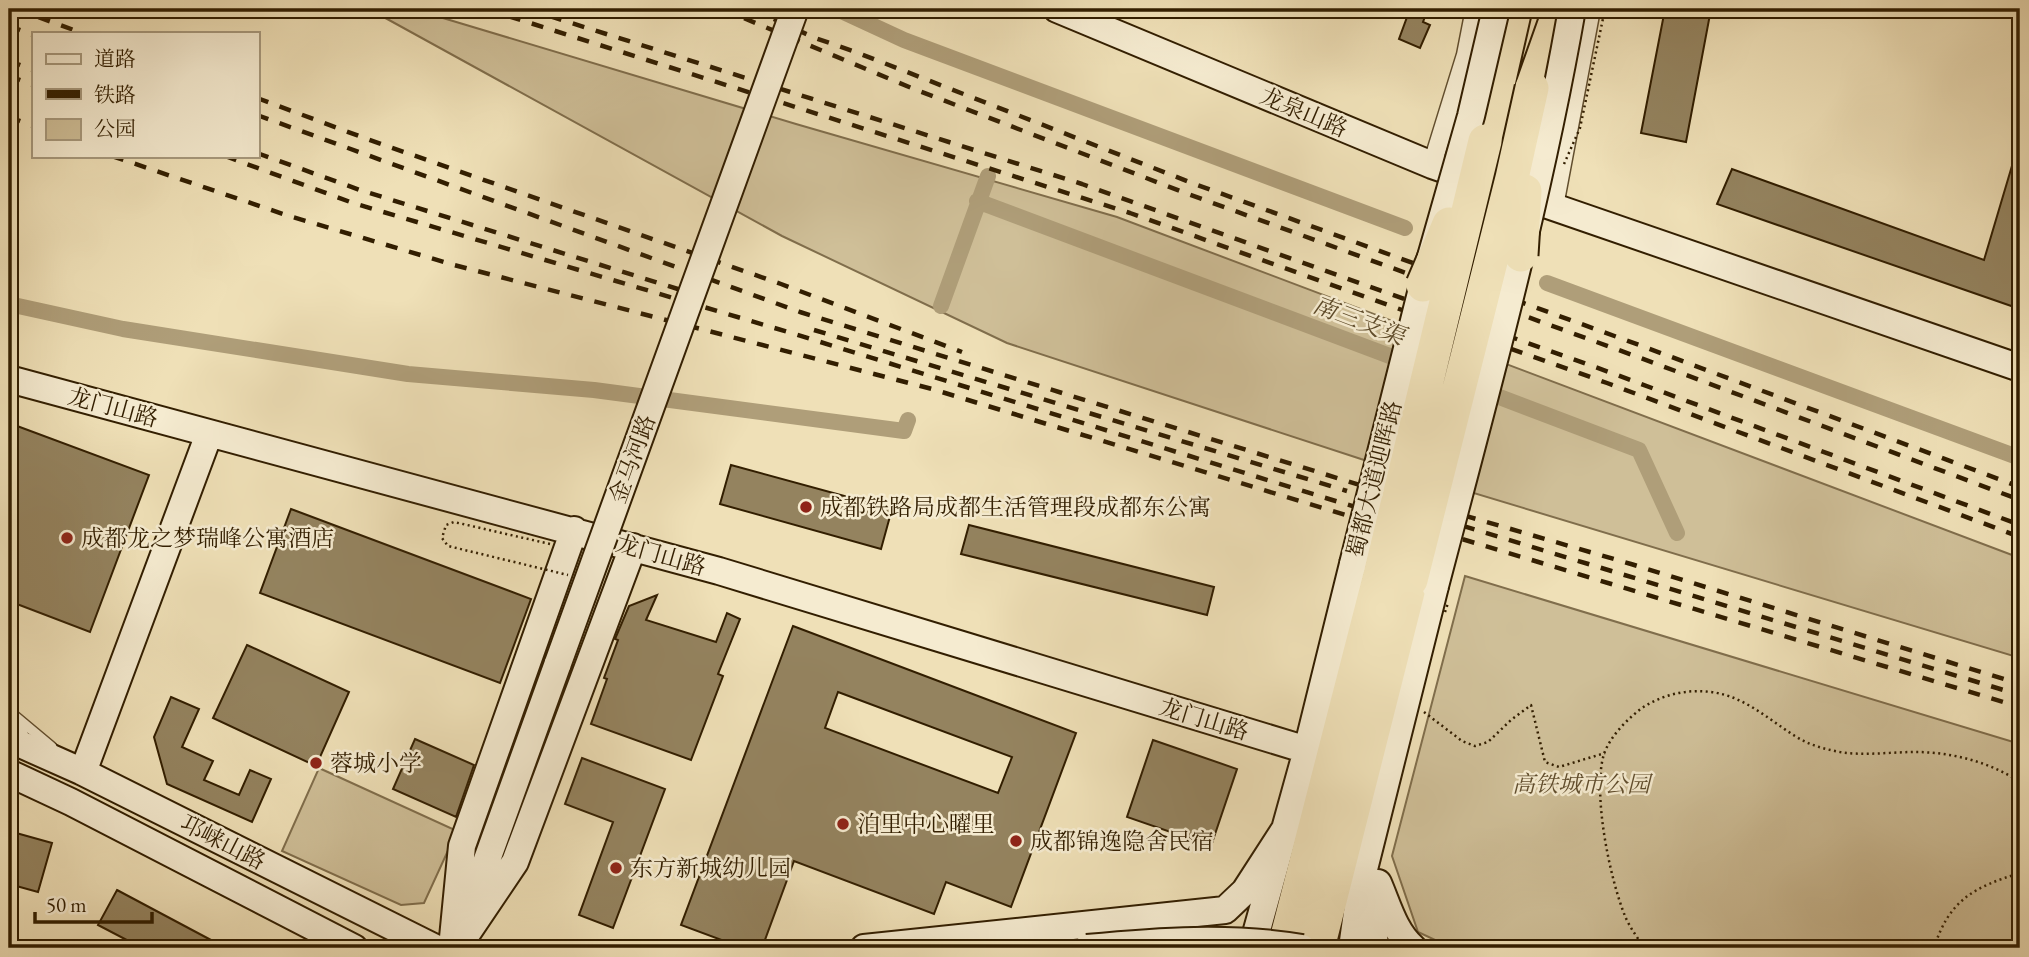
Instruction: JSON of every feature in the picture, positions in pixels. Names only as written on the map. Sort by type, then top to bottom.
[{"type":"highway","points":[[1505,9],[1516,84]]},
{"type":"highway","points":[[1516,9],[1521,255]]},
{"type":"highway","points":[[1516,84],[1546,9]]},
{"type":"highway","points":[[1516,84],[1560,9]]},
{"type":"highway","name":"蜀都大道迎晖路","points":[[1318,948],[1485,141],[1516,84]]},
{"type":"highway","name":"蜀都大道迎晖路","points":[[1284,948],[1512,178],[1516,84]]},
{"type":"highway","points":[[1423,285],[1485,141]]},
{"type":"street","name":"金马河路","points":[[455,948],[795,9]]},
{"type":"street","name":"龙泉山路","points":[[1057,9],[1432,165],[2020,368]]},
{"type":"street","points":[[1432,165],[1466,55],[1475,9]]},
{"type":"street","name":"蜀都大道迎晖路","points":[[1252,948],[1307,750],[1395,575],[1423,285],[1471,116],[1496,9]]},
{"type":"street","points":[[1376,948],[1369,863],[1385,777],[1395,575],[1521,255],[1560,80],[1572,9]]},
{"type":"street","points":[[1553,206],[1591,9]]},
{"type":"street","name":"龙门山路","points":[[9,379],[574,530],[745,579],[1307,750]]},
{"type":"street","points":[[83,772],[209,434]]},
{"type":"street","points":[[455,948],[462,846],[574,530]]},
{"type":"street","points":[[455,948],[515,862],[633,547]]},
{"type":"street","name":"邛崃山路","points":[[9,739],[83,772],[435,948]]},
{"type":"street","name":"邛崃山路","points":[[9,773],[71,802],[354,948]]},
{"type":"street","points":[[1352,948],[1362,877],[1385,777]]},
{"type":"street","points":[[864,948],[1225,910],[1245,891],[1287,826]]},
{"type":"street","points":[[1369,863],[1394,922],[1408,946]]},
{"type":"street","points":[[1194,915],[1208,925],[1214,934],[1216,948]]},
{"type":"street","points":[[1087,948],[1190,940],[1236,941],[1302,948]]},
{"type":"lane","points":[[9,711],[83,772]]},
{"type":"lane","points":[[9,724],[83,772]]},
{"type":"path","points":[[550,544],[454,522],[446,525],[442,538],[448,546],[575,577]]},
{"type":"path","points":[[1644,948],[1625,917],[1612,872],[1601,800],[1605,754],[1618,732],[1636,712],[1652,702],[1692,690],[1723,694],[1754,707],[1797,737],[1819,747],[1843,752],[1918,751],[1957,756],[1998,768],[2020,782]]},
{"type":"path","points":[[1421,709],[1462,741],[1475,746],[1488,742],[1531,705],[1545,762],[1559,766],[1605,754]]},
{"type":"path","points":[[1934,948],[1945,919],[1958,903],[1980,888],[2020,873]]},
{"type":"green space","points":[[369,9],[413,9],[1117,217],[2020,558],[2020,658],[1361,459],[1007,343],[782,236]]},
{"type":"green space","name":"高铁城市公园","points":[[1465,576],[2020,744],[2020,948],[1452,948],[1418,932],[1392,856]]},
{"type":"green space","points":[[319,768],[457,831],[424,903],[401,905],[282,851]]},
{"type":"building","points":[[1410,9],[1428,9],[1423,22],[1430,25],[1420,48],[1399,39]]},
{"type":"building","points":[[1665,9],[1711,9],[1686,142],[1641,133]]},
{"type":"building","points":[[2017,149],[2020,149],[2020,309],[1717,204],[1732,169],[1984,260]]},
{"type":"building","name":"成都龙之梦瑞峰公寓酒店","points":[[9,423],[149,475],[90,632],[9,601]]},
{"type":"building","name":"成都铁路局成都生活管理段成都东公寓","points":[[731,465],[892,509],[881,549],[720,504]]},
{"type":"building","points":[[291,509],[531,599],[500,683],[260,593]]},
{"type":"building","points":[[969,525],[1214,587],[1207,615],[961,554]]},
{"type":"building","points":[[657,595],[646,620],[716,642],[727,613],[740,619],[718,674],[723,676],[691,760],[591,724],[607,679],[604,678],[618,640],[615,639],[629,606]]},
{"type":"building","name":"泊里中心曜里","points":[[793,626],[1076,733],[1011,907],[946,882],[934,914],[794,861],[762,948],[743,948],[681,925]],"holes":[[[838,692],[1012,757],[998,793],[825,728]]]},
{"type":"building","points":[[247,645],[349,692],[316,766],[213,718]]},
{"type":"building","points":[[171,697],[199,709],[182,747],[213,761],[204,780],[239,795],[250,770],[271,779],[252,822],[167,784],[154,737]]},
{"type":"building","points":[[415,739],[474,765],[456,817],[393,789]]},
{"type":"building","points":[[1153,740],[1237,769],[1211,846],[1127,817]]},
{"type":"building","name":"东方新城幼儿园","points":[[582,758],[665,789],[613,928],[579,915],[613,822],[565,804]]},
{"type":"building","points":[[9,831],[52,843],[38,892],[9,884]]},
{"type":"building","points":[[117,890],[226,948],[142,948],[98,925]]},
{"type":"waterway","points":[[837,9],[904,40],[1405,228]]},
{"type":"waterway","points":[[941,306],[988,176]]},
{"type":"waterway","name":"南三支渠","points":[[977,201],[1411,364]]},
{"type":"waterway","points":[[1547,283],[2020,458]]},
{"type":"waterway","points":[[9,304],[123,329],[408,374],[594,390],[904,431],[908,420]]},
{"type":"waterway","name":"南三支渠","points":[[1481,390],[1639,450],[1677,533]]},
{"type":"railway","points":[[16,9],[79,32]]},
{"type":"railway","points":[[486,9],[1130,213],[1607,383],[2020,537]]},
{"type":"railway","points":[[527,9],[1082,184],[1609,372],[2020,525]]},
{"type":"railway","points":[[722,9],[914,89],[1188,194],[1638,357],[2020,500]]},
{"type":"railway","points":[[752,9],[815,38],[1192,183],[2020,487]]},
{"type":"railway","points":[[9,26],[32,35]]},
{"type":"railway","points":[[9,61],[32,70]]},
{"type":"railway","points":[[9,76],[32,85]]},
{"type":"railway","points":[[259,99],[781,284],[962,352]]},
{"type":"railway","points":[[259,116],[800,312],[1363,486],[1631,564],[2020,684]]},
{"type":"railway","points":[[9,117],[32,126]]},
{"type":"railway","points":[[259,154],[360,190],[710,299]]},
{"type":"railway","points":[[118,158],[286,215],[454,265],[932,389],[1444,545]]},
{"type":"railway","points":[[230,158],[353,203],[788,332],[1329,499],[2020,707]]},
{"type":"railway","points":[[814,330],[1347,491]]},
{"type":"railway","points":[[1417,512],[2020,695]]},
{"type":"place","name":"成都铁路局成都生活管理段成都东公寓","points":[[806,507]]},
{"type":"place","name":"成都龙之梦瑞峰公寓酒店","points":[[67,538]]},
{"type":"place","name":"蓉城小学","points":[[316,763]]},
{"type":"place","name":"泊里中心曜里","points":[[843,824]]},
{"type":"place","name":"成都锦逸隐舍民宿","points":[[1016,841]]},
{"type":"place","name":"东方新城幼儿园","points":[[616,868]]}]
